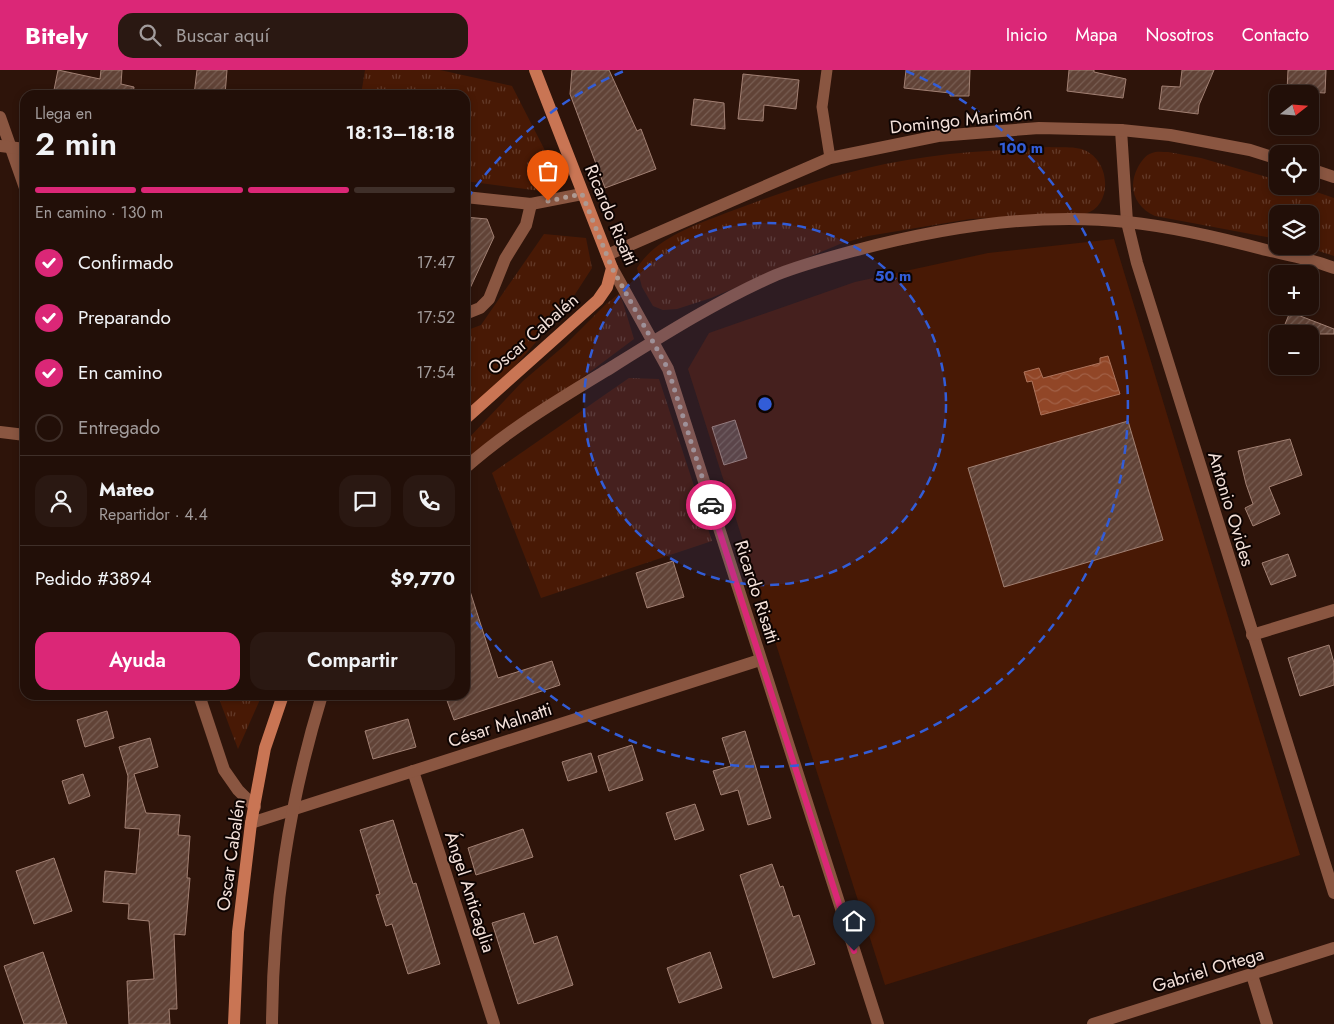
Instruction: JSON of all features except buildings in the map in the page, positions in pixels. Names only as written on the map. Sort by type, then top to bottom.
[{"type":"main road","name":"Ricardo Risatti","points":[[535,70],[612,268]]},
{"type":"main road","name":"Oscar Cabalén","points":[[470,415],[598,300],[607,287],[612,268]]},
{"type":"main road","name":"Oscar Cabalén","points":[[234,1024],[238,932],[251,823],[265,748],[281,700]]},
{"type":"street","points":[[0,117],[5,147],[20,178]]},
{"type":"street","name":"Domingo Marimón","points":[[607,256],[830,158],[891,144],[975,132],[1039,128],[1121,130],[1170,135],[1250,150],[1269,156]]},
{"type":"street","name":"Antonio Ovides","points":[[1121,130],[1127,222],[1137,263],[1334,893]]},
{"type":"street","points":[[5,147],[20,148]]},
{"type":"street","points":[[1319,172],[1334,177]]},
{"type":"street","points":[[470,198],[531,204],[582,194]]},
{"type":"street","points":[[470,312],[480,308],[489,299],[505,259],[526,225],[531,204]]},
{"type":"street","points":[[470,464],[512,429],[711,307],[777,275],[821,260],[884,243],[949,230],[1008,223],[1068,220],[1127,222],[1230,240],[1334,268]]},
{"type":"street","name":"Ricardo Risatti","points":[[612,268],[668,369],[878,1024]]},
{"type":"street","points":[[0,432],[20,434]]},
{"type":"street","points":[[1252,635],[1334,610]]},
{"type":"street","name":"César Malnatti","points":[[251,823],[760,660]]},
{"type":"street","points":[[201,700],[224,770],[238,790],[255,806]]},
{"type":"street","points":[[272,1024],[274,948],[279,884],[291,811],[320,700]]},
{"type":"street","name":"Ángel Anticaglia","points":[[413,771],[494,1024]]},
{"type":"street","name":"Gabriel Ortega","points":[[1093,1024],[1334,948]]},
{"type":"street","points":[[1252,974],[1267,1024]]},
{"type":"lane","points":[[827,70],[822,107],[830,158]]},
{"type":"green space","points":[[365,70],[440,70],[512,86],[557,174],[541,191],[470,182],[470,90],[362,90]]},
{"type":"green space","points":[[1049,147],[1084,150],[1093,155],[1099,163],[1105,182],[1104,192],[1101,202],[1094,209],[1085,214],[970,219],[868,236],[840,244],[711,298],[677,309],[663,310],[653,306],[642,287],[637,268],[655,248],[665,241],[702,222],[776,195],[850,172],[901,161],[957,153]]},
{"type":"green space","points":[[1155,152],[1168,152],[1201,158],[1269,178],[1269,195],[1319,195],[1319,193],[1334,198],[1334,256],[1319,251],[1319,205],[1269,205],[1269,237],[1155,216],[1148,212],[1142,208],[1135,196],[1133,182],[1140,163],[1147,155]]},
{"type":"green space","points":[[544,234],[586,238],[592,268],[570,302],[470,419],[470,329],[481,325]]},
{"type":"green space","points":[[1114,239],[1300,855],[885,985],[688,369],[709,333],[855,282],[988,253]]},
{"type":"green space","points":[[620,293],[634,339],[470,461],[470,437],[523,381],[565,345],[605,305]]},
{"type":"green space","points":[[629,378],[659,379],[712,541],[541,598],[492,473]]},
{"type":"green space","points":[[220,700],[260,700],[238,749]]},
{"type":"water","points":[[1108,356],[1120,394],[1041,415],[1032,381],[1027,382],[1024,372],[1039,368],[1043,378],[1100,363],[1100,358]]},
{"type":"way so far","points":[[548,201],[582,194],[612,268],[668,369],[711,505]]},
{"type":"route","points":[[711,505],[854,951]]}]
